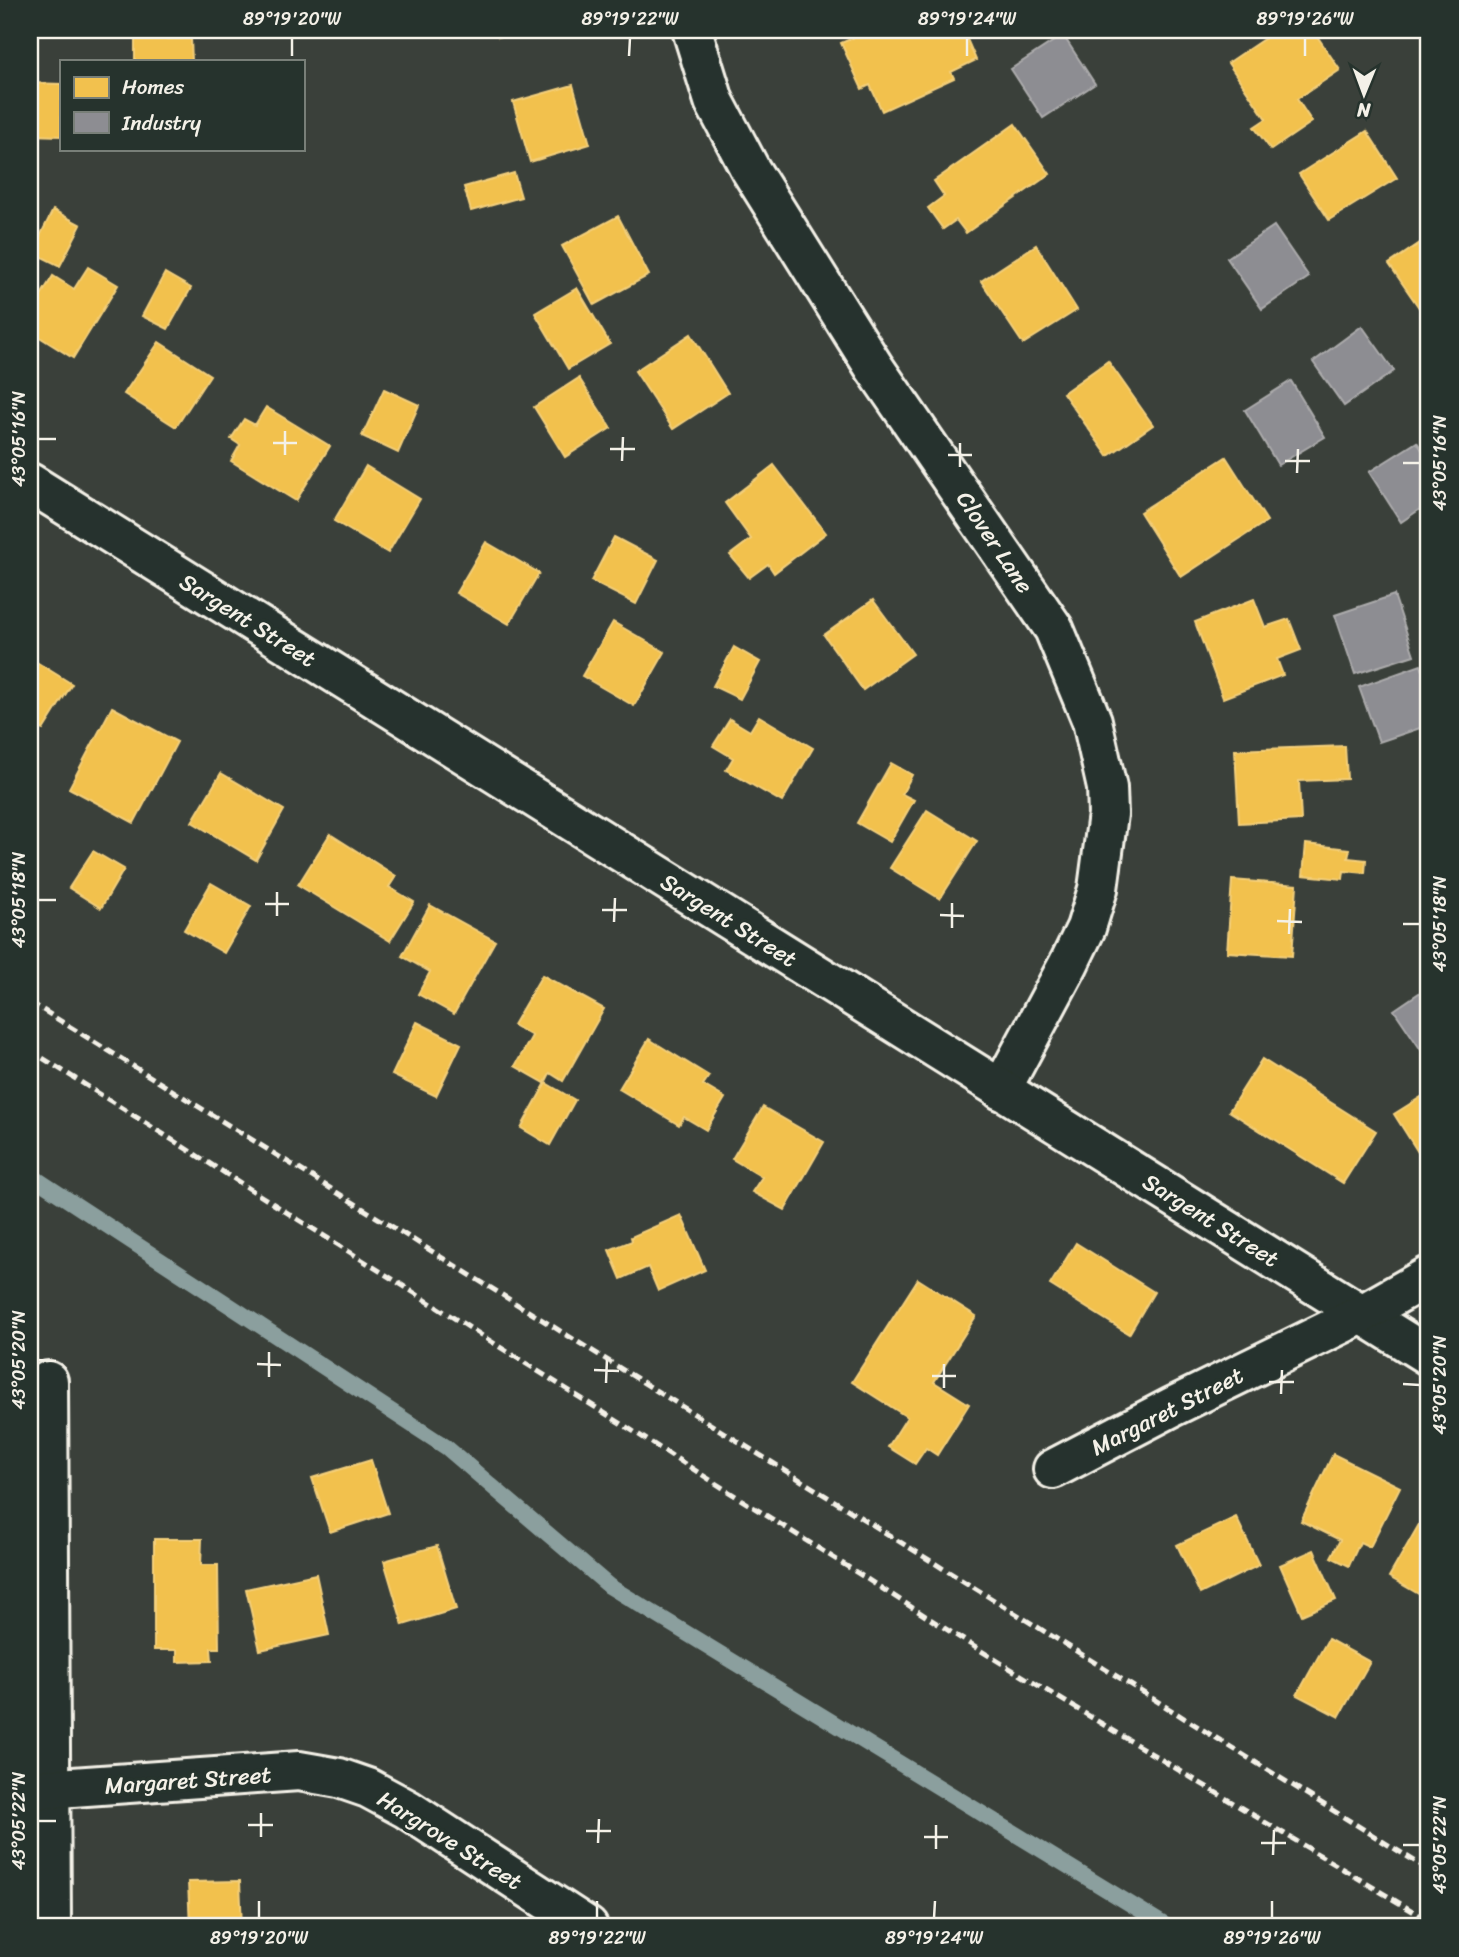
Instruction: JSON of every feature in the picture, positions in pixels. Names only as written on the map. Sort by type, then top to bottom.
[{"type":"street","name":"Clover Lane","points":[[692,30],[714,101],[750,169],[874,367],[1054,629],[1092,721],[1107,788],[1108,814],[1098,889],[1086,928],[1001,1090]]},
{"type":"street","name":"Sargent Street","points":[[30,483],[1429,1356]]},
{"type":"street","name":"Margaret Street","points":[[1053,1469],[1362,1314],[1429,1276]]},
{"type":"street","points":[[48,1381],[39,1790],[51,1927]]},
{"type":"street","name":"Margaret Street","points":[[39,1790],[299,1772],[345,1781]]},
{"type":"street","name":"Hargrove Street","points":[[345,1781],[368,1788],[407,1809],[588,1927]]},
{"type":"building: Homes","points":[[496,30],[525,30],[498,37]]},
{"type":"building: Homes","points":[[871,30],[963,30],[976,60],[951,72],[954,78],[882,111],[870,85],[862,89],[841,43]]},
{"type":"building: Homes","points":[[1277,30],[1300,30],[1306,38],[1315,33],[1340,70],[1297,99],[1312,122],[1271,150],[1254,127],[1266,119],[1228,63]]},
{"type":"building: Homes","points":[[135,39],[191,39],[192,60],[135,60]]},
{"type":"building: Homes","points":[[30,83],[60,84],[60,136],[30,135]]},
{"type":"building: Homes","points":[[573,85],[590,144],[530,162],[513,102]]},
{"type":"building: Homes","points":[[1015,124],[1050,174],[966,233],[956,220],[943,229],[928,208],[944,196],[934,181]]},
{"type":"building: Homes","points":[[1367,131],[1397,178],[1329,220],[1299,174]]},
{"type":"building: Homes","points":[[514,173],[521,197],[471,211],[464,187]]},
{"type":"building: Homes","points":[[53,210],[81,225],[60,266],[32,252]]},
{"type":"building: Homes","points":[[618,216],[649,275],[594,305],[562,246]]},
{"type":"building: Homes","points":[[1429,237],[1429,308],[1422,312],[1389,264]]},
{"type":"building: Homes","points":[[1036,245],[1077,310],[1023,344],[981,281]]},
{"type":"building: Homes","points":[[88,267],[118,285],[73,358],[30,331],[30,313],[53,276],[74,289]]},
{"type":"building: Homes","points":[[165,273],[191,288],[168,329],[142,316]]},
{"type":"building: Homes","points":[[577,288],[610,344],[568,369],[535,313]]},
{"type":"building: Homes","points":[[691,334],[728,393],[673,429],[635,371]]},
{"type":"building: Homes","points":[[159,342],[210,375],[176,427],[124,394]]},
{"type":"building: Homes","points":[[1108,361],[1153,425],[1108,456],[1063,393]]},
{"type":"building: Homes","points":[[579,378],[611,428],[565,457],[534,407]]},
{"type":"building: Homes","points":[[384,389],[419,405],[398,453],[362,436]]},
{"type":"building: Homes","points":[[266,407],[330,446],[296,501],[231,461],[240,445],[231,439],[244,419],[255,425]]},
{"type":"building: Homes","points":[[1226,457],[1267,521],[1181,577],[1140,512]]},
{"type":"building: Homes","points":[[774,465],[826,533],[774,573],[768,564],[749,578],[730,555],[751,539],[725,503]]},
{"type":"building: Homes","points":[[366,466],[420,499],[388,553],[334,521]]},
{"type":"building: Homes","points":[[614,537],[658,560],[636,604],[591,581]]},
{"type":"building: Homes","points":[[486,542],[539,573],[509,624],[456,593]]},
{"type":"building: Homes","points":[[1254,599],[1265,627],[1289,619],[1301,650],[1277,659],[1283,675],[1223,698],[1195,622]]},
{"type":"building: Homes","points":[[873,600],[913,654],[863,690],[824,635]]},
{"type":"building: Homes","points":[[613,622],[665,652],[634,706],[582,676]]},
{"type":"building: Homes","points":[[734,647],[760,662],[740,699],[713,686]]},
{"type":"building: Homes","points":[[30,658],[72,684],[43,730],[38,728],[30,742]]},
{"type":"building: Homes","points":[[112,707],[177,742],[134,823],[69,788]]},
{"type":"building: Homes","points":[[759,716],[813,748],[782,802],[726,770],[733,758],[713,746],[730,719],[750,731]]},
{"type":"building: Homes","points":[[1345,746],[1347,779],[1299,781],[1301,820],[1239,823],[1235,750]]},
{"type":"building: Homes","points":[[891,763],[912,775],[902,794],[914,800],[890,842],[857,823]]},
{"type":"building: Homes","points":[[221,773],[284,810],[256,860],[192,822]]},
{"type":"building: Homes","points":[[927,810],[977,841],[940,899],[890,868]]},
{"type":"building: Homes","points":[[330,834],[396,876],[389,887],[414,902],[390,941],[298,885]]},
{"type":"building: Homes","points":[[1306,844],[1350,849],[1348,858],[1366,860],[1365,873],[1344,871],[1343,879],[1303,875]]},
{"type":"building: Homes","points":[[93,851],[124,869],[101,908],[69,888]]},
{"type":"building: Homes","points":[[1232,880],[1297,885],[1292,956],[1227,952]]},
{"type":"building: Homes","points":[[211,883],[251,906],[224,953],[184,930]]},
{"type":"building: Homes","points":[[430,905],[495,941],[454,1014],[418,994],[430,972],[402,956]]},
{"type":"building: Homes","points":[[542,975],[604,1009],[563,1081],[550,1073],[545,1083],[515,1066],[532,1036],[513,1025]]},
{"type":"building: Homes","points":[[417,1022],[461,1044],[436,1096],[392,1075]]},
{"type":"building: Homes","points":[[649,1039],[709,1076],[703,1085],[725,1098],[706,1130],[684,1117],[679,1125],[619,1089]]},
{"type":"building: Homes","points":[[1262,1059],[1376,1131],[1343,1183],[1229,1111]]},
{"type":"building: Homes","points":[[546,1083],[575,1100],[550,1145],[521,1128]]},
{"type":"building: Homes","points":[[1429,1092],[1429,1145],[1418,1152],[1394,1114]]},
{"type":"building: Homes","points":[[763,1107],[824,1142],[785,1210],[752,1192],[762,1177],[732,1159]]},
{"type":"building: Homes","points":[[681,1215],[705,1270],[658,1291],[648,1267],[621,1279],[609,1250]]},
{"type":"building: Homes","points":[[1076,1243],[1154,1292],[1129,1334],[1050,1285]]},
{"type":"building: Homes","points":[[918,1279],[976,1316],[934,1382],[969,1404],[937,1455],[926,1448],[915,1464],[888,1447],[907,1417],[852,1382]]},
{"type":"building: Homes","points":[[1333,1454],[1400,1487],[1370,1547],[1360,1542],[1349,1566],[1331,1557],[1340,1540],[1301,1521]]},
{"type":"building: Homes","points":[[371,1460],[388,1513],[330,1532],[312,1478]]},
{"type":"building: Homes","points":[[1429,1507],[1429,1600],[1389,1577]]},
{"type":"building: Homes","points":[[1236,1517],[1259,1565],[1200,1594],[1177,1545]]},
{"type":"building: Homes","points":[[154,1539],[202,1539],[201,1565],[218,1565],[219,1648],[211,1648],[212,1661],[177,1662],[177,1650],[154,1650]]},
{"type":"building: Homes","points":[[437,1546],[456,1609],[403,1625],[384,1561]]},
{"type":"building: Homes","points":[[1314,1550],[1336,1600],[1302,1615],[1280,1565]]},
{"type":"building: Homes","points":[[316,1574],[329,1635],[260,1650],[246,1589]]},
{"type":"building: Homes","points":[[1328,1639],[1370,1662],[1339,1717],[1297,1695]]},
{"type":"building: Homes","points":[[240,1881],[242,1927],[190,1927],[188,1882]]},
{"type":"building: Industry","points":[[1063,35],[1095,84],[1043,118],[1011,69]]},
{"type":"building: Industry","points":[[1274,226],[1309,277],[1262,309],[1227,258]]},
{"type":"building: Industry","points":[[1362,326],[1394,371],[1344,406],[1313,362]]},
{"type":"building: Industry","points":[[1291,381],[1325,437],[1278,465],[1245,410]]},
{"type":"building: Industry","points":[[1417,442],[1429,461],[1429,503],[1401,522],[1369,472]]},
{"type":"building: Industry","points":[[1394,595],[1414,655],[1355,674],[1335,615]]},
{"type":"building: Industry","points":[[1421,665],[1429,689],[1429,725],[1379,742],[1359,687]]},
{"type":"building: Industry","points":[[1425,989],[1429,996],[1429,1045],[1421,1050],[1394,1010]]},
{"type":"waterway","points":[[30,1175],[446,1447],[609,1586],[1168,1927]]},
{"type":"railway","points":[[30,1002],[1429,1870]]},
{"type":"railway","points":[[30,1050],[973,1646],[1429,1921]]}]
